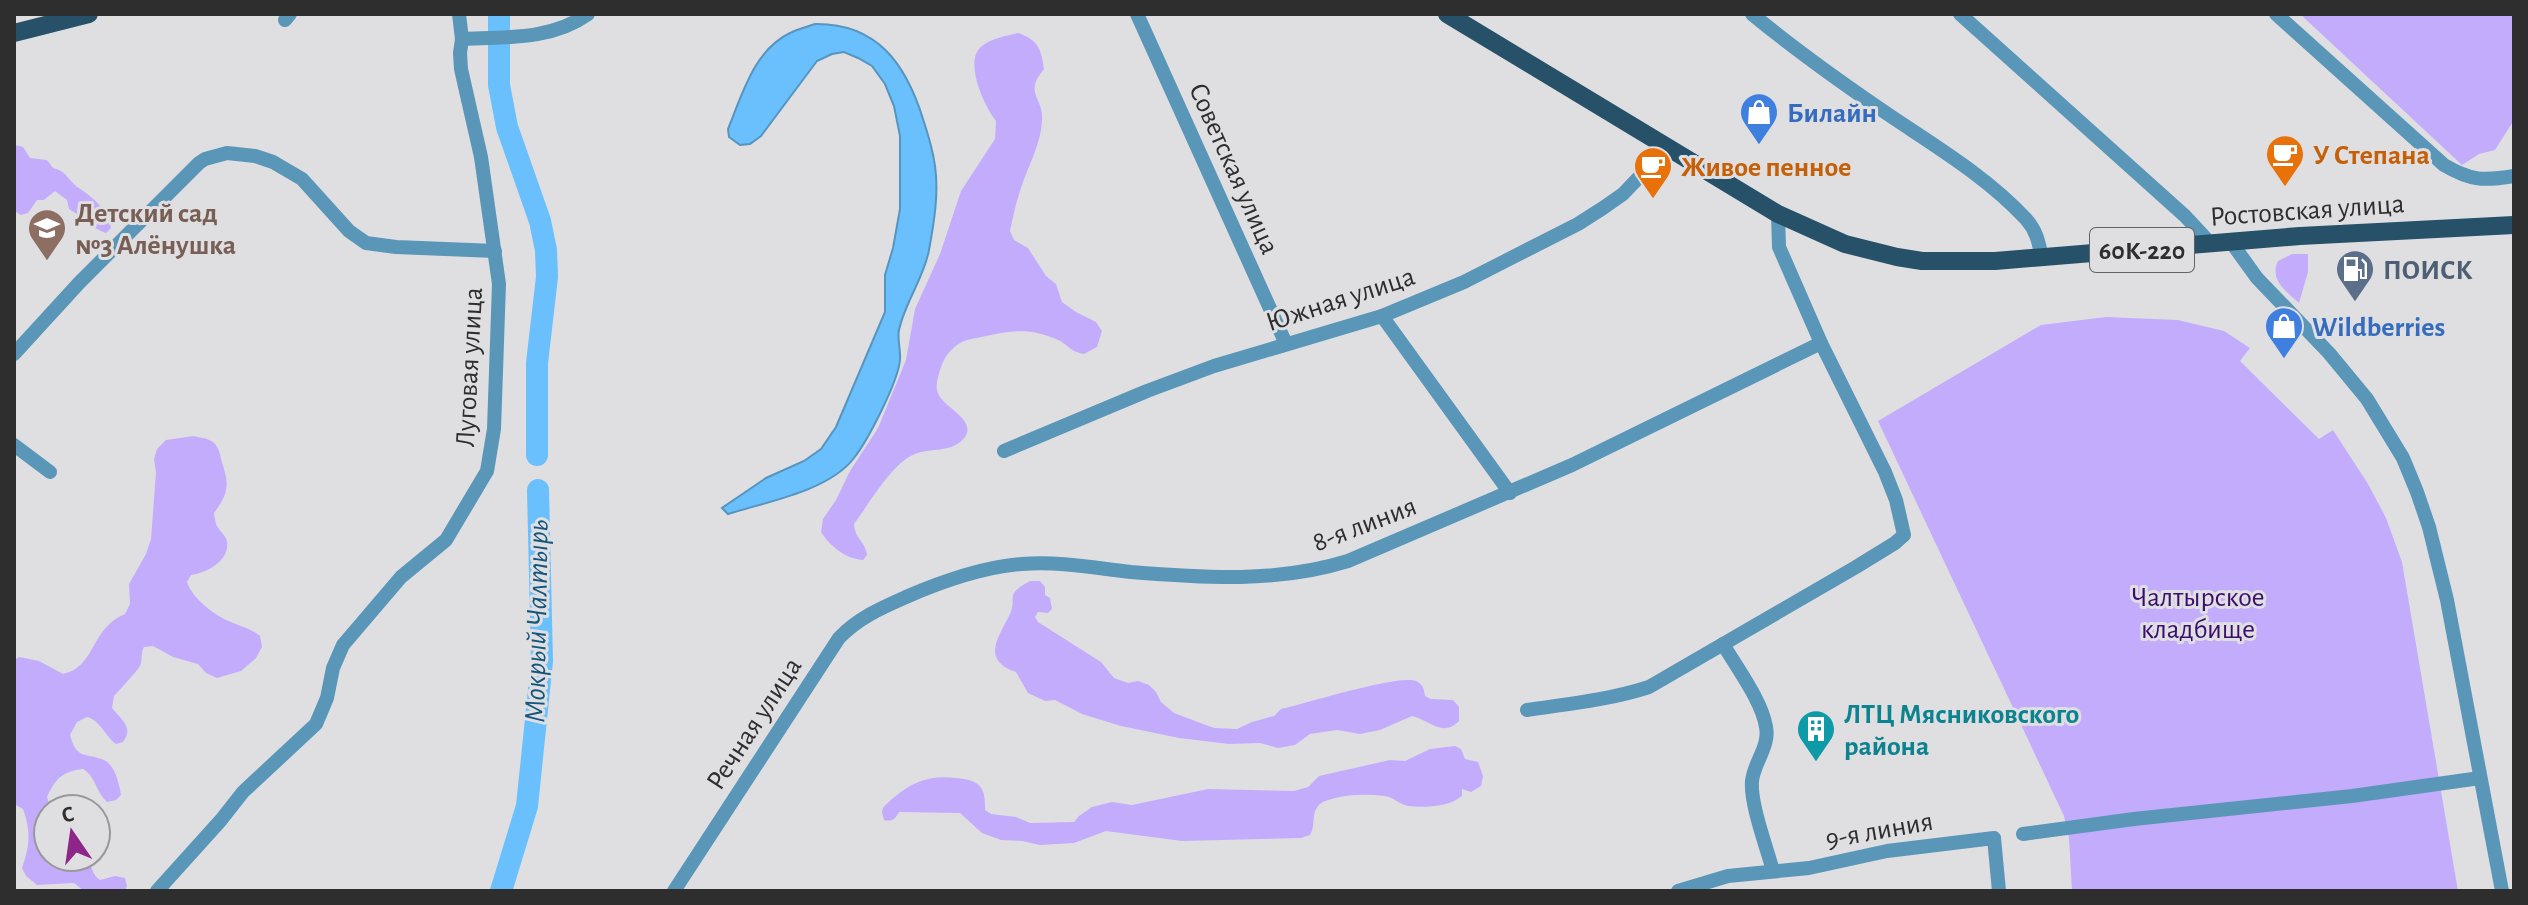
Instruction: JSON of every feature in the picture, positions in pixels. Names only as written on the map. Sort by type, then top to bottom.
[{"type":"main road","points":[[14,33],[89,14]]},
{"type":"main road","name":"Ростовская улица","points":[[1447,14],[1778,214],[1845,244],[1897,257],[1951,262],[2042,258],[2354,233],[2514,225]]},
{"type":"street","name":"Луговая улица","points":[[157,891],[243,792],[316,724],[323,711],[333,668],[343,645],[401,577],[446,540],[487,471],[494,429],[499,307],[495,251],[481,157],[461,69],[459,14]]},
{"type":"street","points":[[462,39],[559,30],[588,14]]},
{"type":"street","name":"Советская улица","points":[[1137,14],[1286,344]]},
{"type":"street","points":[[1752,14],[1793,48],[1956,161],[2011,205],[2032,227],[2042,258]]},
{"type":"street","points":[[1960,14],[2185,216],[2211,244]]},
{"type":"street","points":[[2276,14],[2444,165],[2473,179],[2514,176]]},
{"type":"street","name":"Южная улица","points":[[1004,451],[1214,366],[1382,316],[1464,282],[1578,224],[1623,194],[1664,146]]},
{"type":"street","points":[[14,354],[79,283],[199,163],[216,155],[255,156],[287,169],[315,192],[349,231],[366,243],[495,251]]},
{"type":"street","points":[[1527,710],[1600,700],[1649,687],[1869,559],[1904,535],[1896,500],[1885,472],[1821,343],[1779,247],[1778,214]]},
{"type":"street","points":[[2231,242],[2257,278],[2329,353],[2367,399],[2403,458],[2439,564],[2502,891]]},
{"type":"street","points":[[1382,316],[1510,493]]},
{"type":"street","name":"8-я линия","points":[[893,602],[974,572],[1026,564],[1215,577],[1295,574],[1348,561],[1572,465],[1821,343]]},
{"type":"street","points":[[14,445],[50,472]]},
{"type":"street","name":"Речная улица","points":[[674,891],[839,638],[853,623],[893,602]]},
{"type":"street","points":[[1723,644],[1766,724],[1766,740],[1754,770],[1752,793],[1773,871]]},
{"type":"street","points":[[2023,834],[2480,778]]},
{"type":"street","name":"9-я линия","points":[[1678,891],[1728,876],[1809,868],[1887,851],[1994,838],[1999,891]]},
{"type":"green space","points":[[2300,14],[2514,14],[2514,120],[2495,150],[2479,154],[2462,165]]},
{"type":"green space","points":[[1018,33],[1034,42],[1041,56],[1044,69],[1035,90],[1042,121],[1010,231],[1014,240],[1028,248],[1046,276],[1056,284],[1062,302],[1096,322],[1102,331],[1097,347],[1084,354],[1048,336],[1022,331],[971,339],[954,348],[943,362],[937,387],[941,398],[966,424],[965,437],[953,446],[909,457],[894,470],[854,524],[867,555],[863,560],[851,557],[834,547],[821,532],[823,519],[878,428],[906,360],[915,309],[940,254],[961,191],[995,139],[996,121],[977,83],[974,62],[977,53],[990,41]]},
{"type":"green space","points":[[16,145],[23,147],[30,158],[47,160],[64,174],[99,205],[107,215],[111,228],[106,233],[96,229],[69,209],[67,200],[55,191],[44,200],[37,200],[28,213],[21,215],[14,211]]},
{"type":"green space","points":[[2292,254],[2308,254],[2308,272],[2299,303],[2280,285],[2276,274],[2278,261]]},
{"type":"green space","name":"Чалтырское кладбище","points":[[2106,317],[2178,320],[2224,331],[2250,348],[2240,361],[2319,439],[2333,430],[2368,484],[2386,518],[2402,562],[2458,891],[2072,891],[2069,838],[2064,816],[1878,421],[2041,325]]},
{"type":"green space","points":[[194,436],[206,439],[213,442],[220,454],[226,487],[214,513],[227,549],[216,565],[191,575],[187,582],[211,611],[260,636],[262,647],[256,658],[241,671],[217,678],[206,673],[198,664],[173,657],[153,646],[144,647],[140,666],[114,696],[112,708],[127,728],[123,742],[116,744],[95,721],[87,717],[77,722],[70,735],[79,752],[104,760],[111,766],[121,795],[112,801],[112,793],[100,793],[91,776],[83,769],[60,777],[49,793],[32,793],[32,873],[94,873],[100,880],[115,876],[125,878],[125,891],[84,891],[74,883],[37,885],[22,868],[28,832],[23,809],[14,804],[14,660],[19,657],[39,661],[63,674],[74,670],[88,656],[105,628],[125,614],[130,604],[129,584],[151,539],[156,472],[154,459],[157,449],[166,440]]},
{"type":"green space","points":[[1030,581],[1040,581],[1045,587],[1045,595],[1050,598],[1052,609],[1048,613],[1038,612],[1035,617],[1038,622],[1101,662],[1114,678],[1149,685],[1174,713],[1214,728],[1237,729],[1274,716],[1281,709],[1372,685],[1406,680],[1420,684],[1425,696],[1431,699],[1453,700],[1459,707],[1459,721],[1442,728],[1412,716],[1380,730],[1360,734],[1337,730],[1310,734],[1295,745],[1278,748],[1260,743],[1229,744],[1179,738],[1082,714],[1055,700],[1045,701],[1028,693],[1016,672],[1005,667],[996,655],[997,640],[1012,610],[1014,594]]},
{"type":"green space","points":[[1455,746],[1461,749],[1465,759],[1478,762],[1483,776],[1481,786],[1471,792],[1462,789],[1462,796],[1457,800],[1429,807],[1408,806],[1379,795],[1335,798],[1318,806],[1310,835],[1301,838],[1182,841],[1106,831],[1074,843],[1040,845],[1001,840],[982,833],[960,813],[899,812],[890,821],[884,820],[882,813],[886,805],[907,788],[922,781],[947,777],[970,780],[980,786],[985,810],[991,814],[1016,817],[1030,823],[1074,822],[1092,807],[1112,802],[1132,805],[1208,789],[1294,791],[1308,787],[1319,776],[1390,760],[1405,761],[1430,749]]},
{"type":"water","points":[[815,24],[856,31],[872,39],[886,50],[908,81],[925,125],[935,166],[936,197],[931,240],[927,260],[899,330],[900,360],[894,382],[860,450],[843,469],[813,487],[728,514],[722,508],[766,478],[804,461],[821,449],[836,427],[885,312],[885,275],[900,209],[900,136],[894,106],[885,84],[872,66],[844,52],[817,61],[761,136],[750,144],[740,145],[729,137],[728,129],[744,88],[767,50],[793,32]]},
{"type":"waterway","name":"Мокрый Чалтырь","points":[[499,14],[499,85],[507,127],[540,221],[546,250],[547,277],[537,363],[537,455]]},
{"type":"waterway","name":"Мокрый Чалтырь","points":[[501,891],[527,806],[542,661],[538,490]]},
{"type":"place","name":"Билайн","points":[[1759,146]]},
{"type":"place","name":"У Степана","points":[[2285,188]]},
{"type":"place","name":"Живое пенное","points":[[1653,200]]},
{"type":"place","name":"Детский сад №3 Алёнушка","points":[[47,262]]},
{"type":"place","name":"ПОИСК","points":[[2355,303]]},
{"type":"place","name":"Wildberries","points":[[2284,360]]},
{"type":"place","name":"ЛТЦ Мясниковского района","points":[[1816,763]]}]
